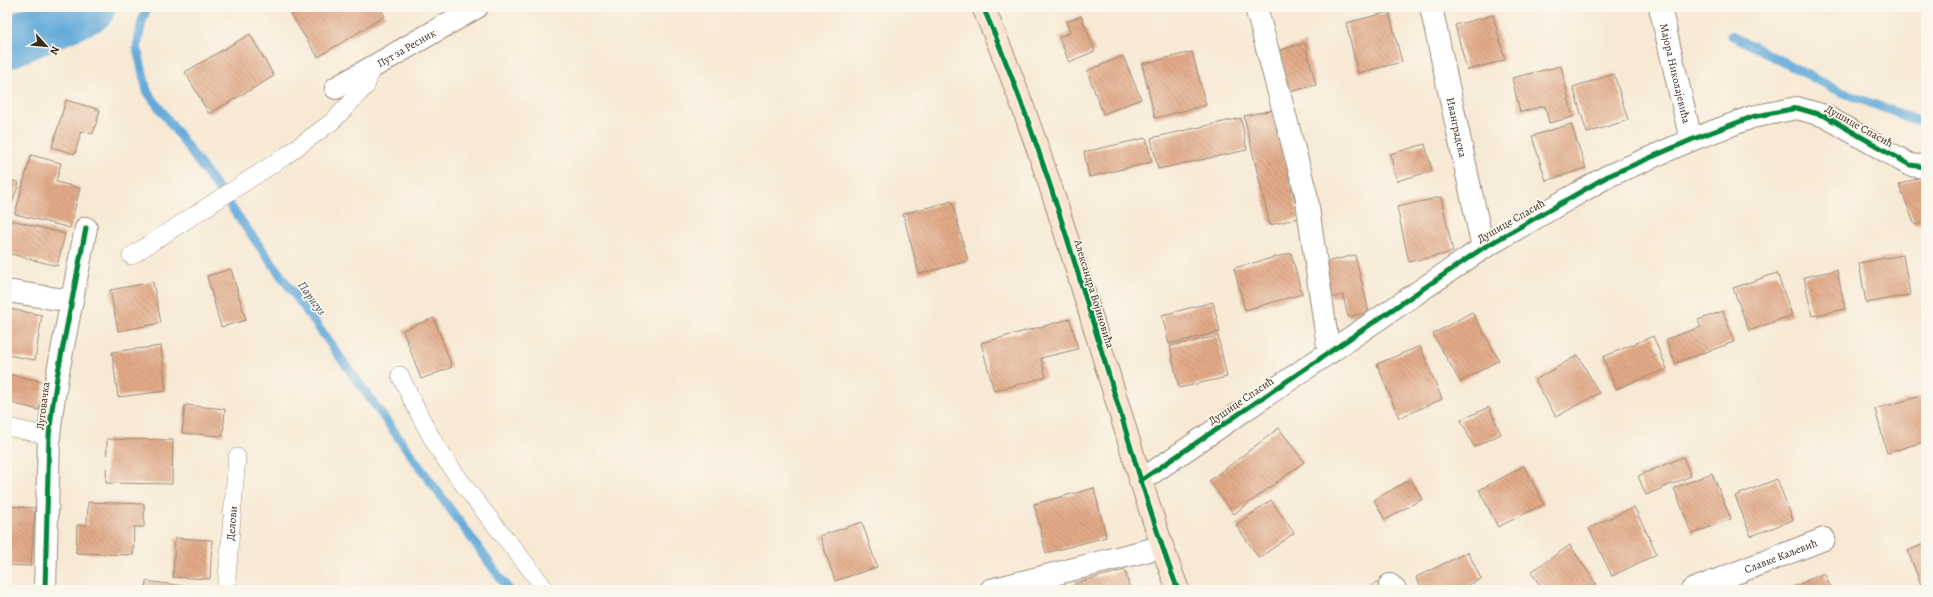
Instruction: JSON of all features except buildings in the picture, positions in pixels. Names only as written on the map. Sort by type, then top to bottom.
[{"type":"street","name":"Пут за Ресник","points":[[336,88],[477,7]]},
{"type":"street","name":"Александра Војиновића","points":[[983,7],[1000,47],[1047,174],[1140,481],[1161,547],[1178,590]]},
{"type":"street","points":[[1256,7],[1306,194],[1329,353]]},
{"type":"street","name":"Иванградска","points":[[1431,7],[1483,248]]},
{"type":"street","name":"Мајора Николајевића","points":[[1660,7],[1691,140]]},
{"type":"street","name":"Душице Спасић","points":[[1140,481],[1483,248],[1608,176],[1691,140],[1752,117],[1797,108],[1825,116],[1910,165],[1926,167]]},
{"type":"street","name":"Луговачка","points":[[45,590],[49,436],[56,378],[86,228]]},
{"type":"street","points":[[7,291],[71,301]]},
{"type":"street","name":"Славке Каљевић","points":[[1692,590],[1824,539]]},
{"type":"street","points":[[991,590],[1161,547]]},
{"type":"lane","points":[[130,256],[284,157],[333,121],[366,86],[372,68]]},
{"type":"lane","points":[[400,374],[419,415],[440,450],[478,503],[546,590]]},
{"type":"lane","name":"Луговачка","points":[[7,427],[49,436]]},
{"type":"lane","name":"Делови","points":[[226,590],[237,457]]},
{"type":"waterway","points":[[7,43],[90,7]]},
{"type":"waterway","name":"Паригуз","points":[[147,7],[142,21],[137,48],[147,91],[509,590]]},
{"type":"waterway","points":[[1731,35],[1839,91],[1926,124]]},
{"type":"cycle path","points":[[983,7],[1024,110],[1060,214],[1150,508],[1178,590]]},
{"type":"cycle path","points":[[1140,481],[1483,248],[1608,176],[1691,140],[1752,117],[1797,108],[1825,116],[1910,165],[1926,167]]},
{"type":"cycle path","points":[[45,590],[49,436],[57,377],[86,228]]}]
